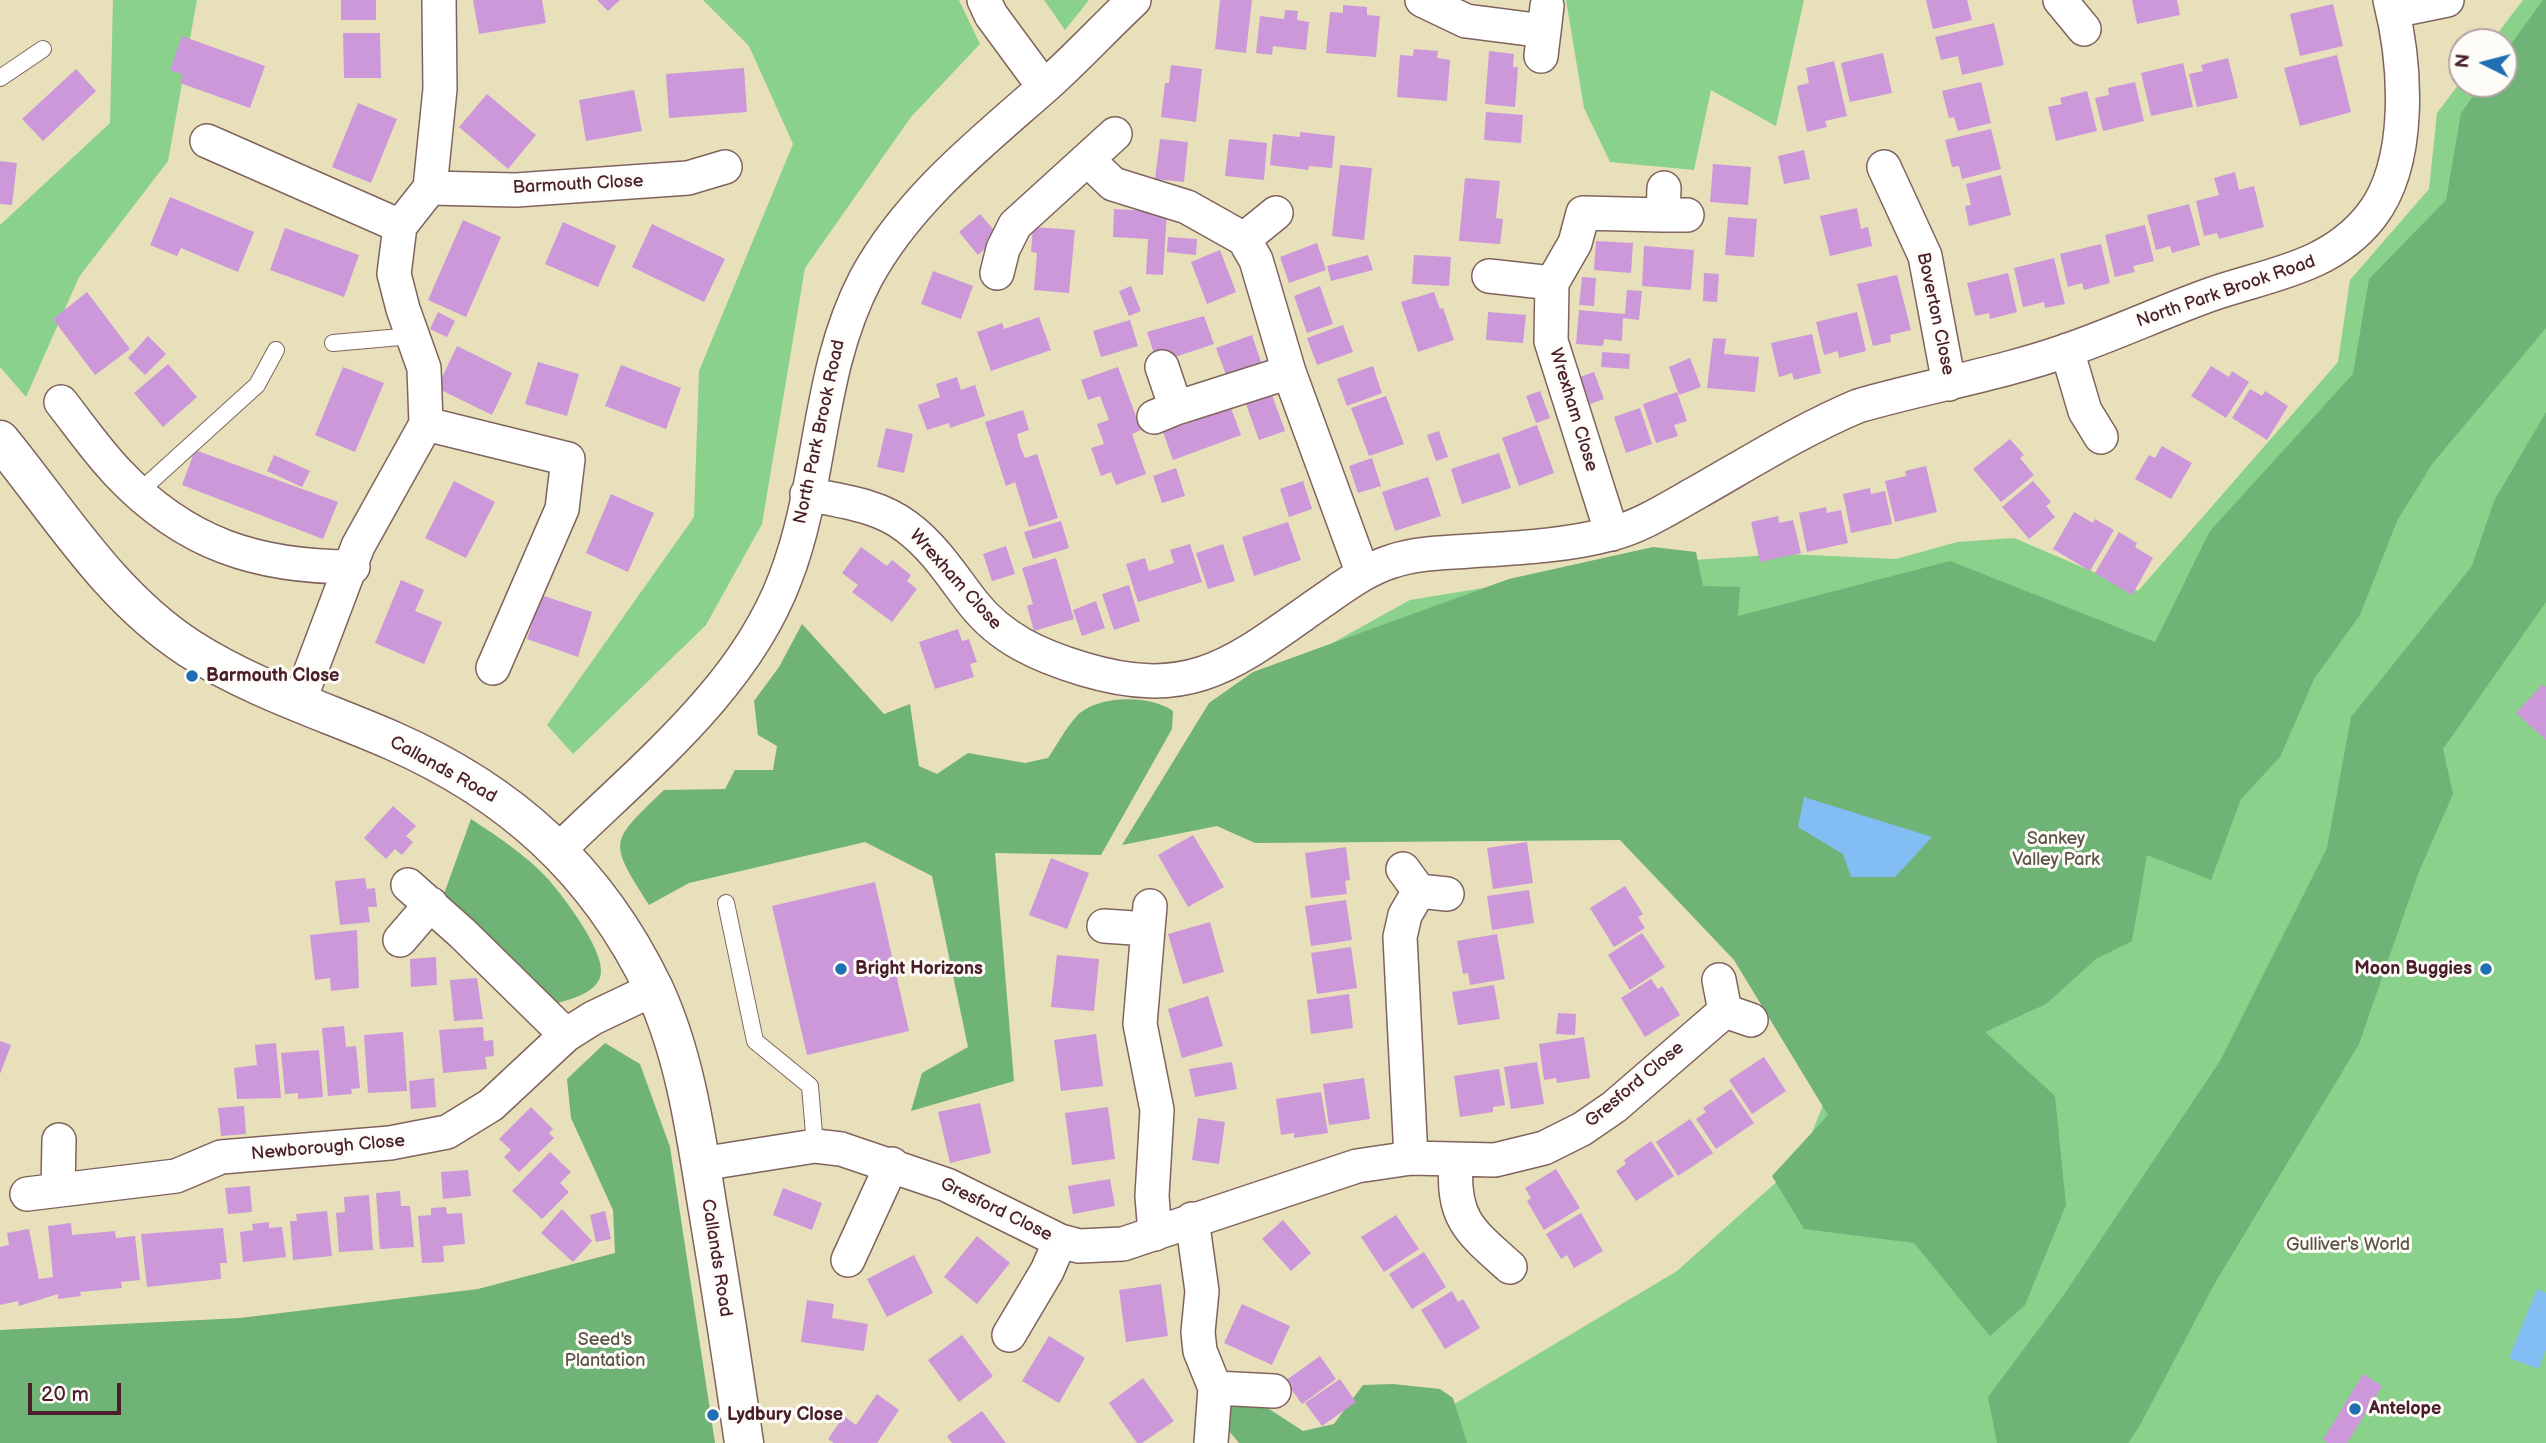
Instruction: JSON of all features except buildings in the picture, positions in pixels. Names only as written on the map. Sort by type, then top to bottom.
[{"type":"street","points":[[299,702],[353,567],[358,546],[426,424],[424,368],[394,274],[400,226],[430,188],[440,89],[439,0]]},
{"type":"street","points":[[984,0],[991,15],[1044,87]]},
{"type":"street","name":"North Park Brook Road","points":[[559,850],[700,709],[746,654],[785,579],[807,494],[834,355],[848,314],[888,242],[921,201],[1133,0]]},
{"type":"street","points":[[1422,0],[1466,21],[1544,31]]},
{"type":"street","points":[[2060,0],[2084,29]]},
{"type":"street","name":"North Park Brook Road","points":[[1788,441],[1858,406],[2067,351],[2213,294],[2298,269],[2339,248],[2358,231],[2384,195],[2398,149],[2402,73],[2392,6],[2447,0]]},
{"type":"street","points":[[996,273],[1003,249],[1015,225],[1115,134]]},
{"type":"street","points":[[207,141],[400,226]]},
{"type":"street","points":[[1088,160],[1113,184],[1187,207],[1244,239],[1256,260],[1289,372],[1363,574]]},
{"type":"street","name":"Boverton Close","points":[[1880,163],[1925,256],[1949,384]]},
{"type":"street","name":"Barmouth Close","points":[[430,188],[516,190],[688,178],[725,167]]},
{"type":"street","name":"Wrexham Close","points":[[1612,534],[1557,367],[1550,317],[1552,283],[1575,243],[1583,213],[1672,206]]},
{"type":"street","points":[[1244,239],[1276,213]]},
{"type":"street","points":[[1489,276],[1552,283]]},
{"type":"street","points":[[2067,351],[2085,411],[2101,438]]},
{"type":"street","points":[[1161,367],[1165,412],[1289,372]]},
{"type":"street","points":[[61,402],[118,473],[162,513],[203,537],[254,558],[301,567],[353,567]]},
{"type":"street","points":[[426,424],[568,459],[562,509],[493,667]]},
{"type":"street","name":"Callands Road","points":[[0,440],[81,546],[141,612],[190,648],[299,702],[394,742],[495,795],[559,850],[607,909],[654,989],[683,1070],[701,1164],[744,1443]]},
{"type":"street","name":"Wrexham Close","points":[[807,494],[866,507],[906,526],[945,563],[995,627],[1024,647],[1087,670],[1123,678],[1186,680],[1220,668],[1249,653],[1363,574],[1393,561],[1428,554],[1522,547],[1612,534],[1670,508],[1788,441]]},
{"type":"street","points":[[1411,1158],[1400,937],[1405,915],[1423,885]]},
{"type":"street","points":[[400,940],[420,895],[566,1035]]},
{"type":"street","points":[[1104,926],[1149,917],[1140,1024],[1155,1085],[1157,1110],[1152,1196],[1155,1234]]},
{"type":"street","name":"Newborough Close","points":[[59,1140],[42,1192],[176,1176],[220,1157],[390,1143],[447,1132],[491,1105],[566,1035],[593,1018],[654,989]]},
{"type":"street","name":"Gresford Close","points":[[701,1164],[815,1146],[841,1149],[892,1164],[947,1185],[1060,1241],[1101,1247],[1155,1234],[1192,1219],[1357,1166],[1411,1158],[1457,1160],[1520,1157],[1582,1129],[1614,1107],[1732,1004]]},
{"type":"street","points":[[1457,1160],[1454,1191],[1457,1206],[1481,1242],[1510,1267]]},
{"type":"street","points":[[848,1260],[892,1164]]},
{"type":"street","points":[[1192,1219],[1202,1291],[1198,1332],[1200,1351],[1214,1388],[1211,1443]]},
{"type":"street","name":"Gresford Close","points":[[1009,1335],[1047,1271],[1060,1241]]},
{"type":"street","points":[[1214,1388],[1275,1391]]},
{"type":"lane","points":[[0,78],[43,49]]},
{"type":"lane","points":[[332,343],[412,336]]},
{"type":"lane","points":[[139,492],[257,385],[276,350]]},
{"type":"lane","points":[[726,903],[755,1041],[810,1086],[815,1146]]},
{"type":"green space","points":[[113,0],[197,0],[168,161],[79,277],[26,397],[0,367],[0,225],[110,123]]},
{"type":"green space","points":[[703,0],[959,0],[980,44],[911,117],[805,268],[762,524],[706,625],[573,754],[547,725],[694,517],[699,371],[793,144],[749,46]]},
{"type":"green space","points":[[1044,0],[1089,0],[1065,30]]},
{"type":"green space","points":[[1566,0],[1804,0],[1776,126],[1711,90],[1694,170],[1610,162],[1584,108]]},
{"type":"green space","name":"Sankey Valley Park","points":[[2523,0],[2546,0],[2546,1443],[1452,1443],[1446,1409],[1677,1271],[1801,1160],[1847,1045],[1661,813],[1289,667],[1410,600],[1630,564],[1787,554],[1896,559],[1957,542],[2014,538],[2138,591],[2338,362],[2350,280],[2429,189],[2437,113],[2448,98],[2518,98],[2518,28],[2502,28]]},
{"type":"green space","name":"Sankey Valley Park","points":[[2543,0],[2546,0],[2546,328],[2432,464],[2397,521],[2360,615],[2314,679],[2280,757],[2241,799],[2211,880],[2147,855],[2132,941],[2096,959],[2046,1004],[1985,1032],[2055,1096],[2066,1205],[2025,1305],[1990,1336],[1914,1243],[1804,1229],[1772,1176],[1828,1115],[1734,960],[1620,840],[1255,843],[1217,826],[1122,845],[1209,703],[1253,672],[1509,579],[1653,547],[1696,552],[1703,586],[1740,587],[1738,616],[1950,561],[2155,642],[2210,531],[2353,374],[2369,279],[2446,200],[2461,113],[2472,98],[2518,98],[2518,35]]},
{"type":"green space","points":[[2546,412],[2546,602],[2443,749],[2453,794],[2418,874],[2359,1044],[2215,1283],[2128,1443],[1997,1443],[1988,1397],[2061,1299],[2220,1061],[2327,848],[2351,717],[2472,566],[2494,501]]},
{"type":"green space","points":[[802,624],[884,714],[910,704],[919,766],[937,774],[968,753],[1025,763],[1048,758],[1076,717],[1096,704],[1123,699],[1137,700],[1163,705],[1173,711],[1172,729],[1101,855],[995,853],[1014,1081],[911,1111],[922,1073],[968,1047],[932,876],[865,842],[689,883],[649,905],[626,867],[620,843],[624,833],[664,790],[725,789],[735,770],[773,770],[777,746],[758,735],[754,701],[779,667]]},
{"type":"green space","points":[[471,819],[530,862],[548,879],[574,913],[599,958],[599,980],[590,990],[553,1005],[444,894]]},
{"type":"green space","name":"Seed's Plantation","points":[[605,1043],[640,1064],[670,1147],[715,1443],[0,1443],[0,1330],[240,1318],[478,1289],[615,1253],[613,1210],[571,1118],[567,1079]]},
{"type":"green space","points":[[1393,1384],[1440,1389],[1453,1398],[1467,1443],[1239,1443],[1224,1425],[1230,1406],[1257,1401],[1303,1431],[1334,1424],[1363,1385]]},
{"type":"water","points":[[1804,797],[1932,837],[1895,877],[1851,877],[1843,854],[1798,827]]},
{"type":"water","points":[[2537,1289],[2546,1293],[2546,1349],[2539,1369],[2509,1358]]},
{"type":"place","name":"Barmouth Close","points":[[192,676]]},
{"type":"place","name":"Bright Horizons","points":[[841,969]]},
{"type":"place","name":"Moon Buggies","points":[[2486,969]]},
{"type":"place","name":"Antelope","points":[[2355,1409]]},
{"type":"place","name":"Lydbury Close","points":[[713,1415]]},
{"type":"park label","name":"Gulliver's World","points":[[2348,1245]]}]
